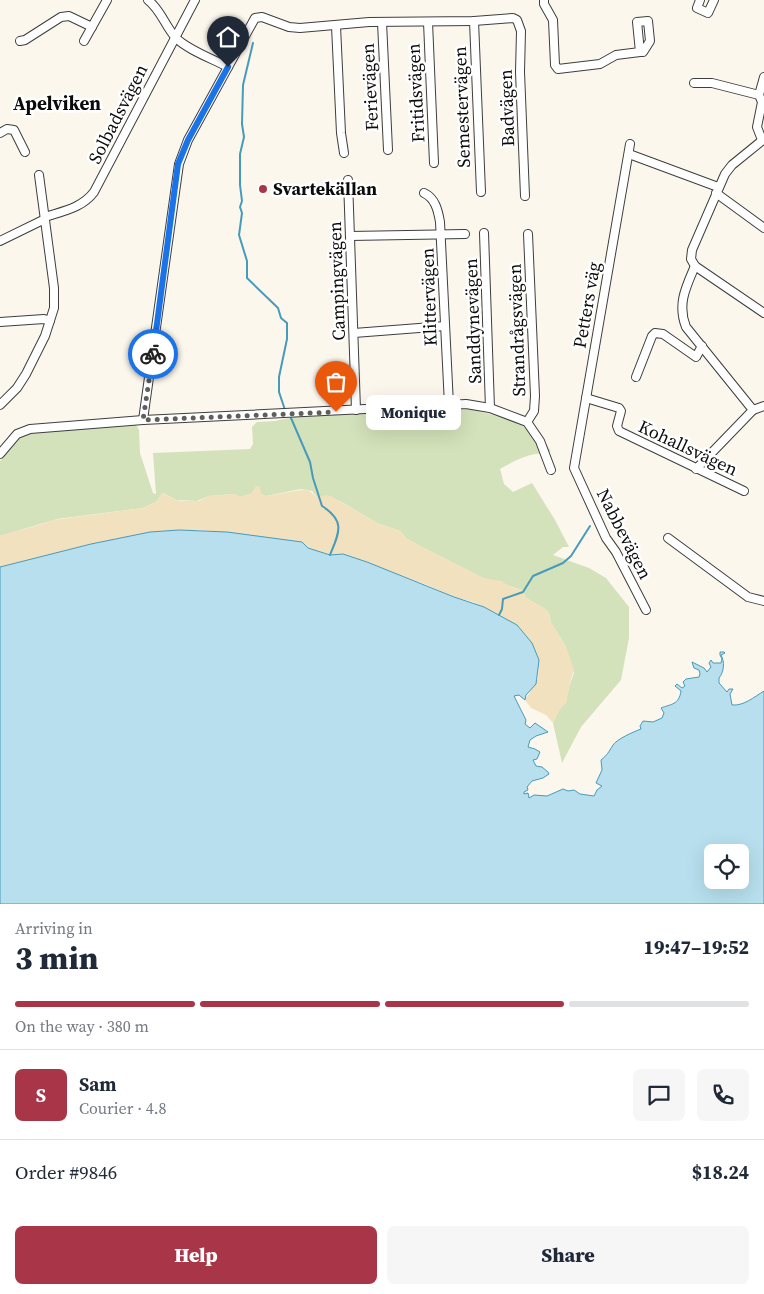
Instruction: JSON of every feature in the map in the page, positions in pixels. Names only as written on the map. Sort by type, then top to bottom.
[{"type":"street","points":[[84,40],[107,0]]},
{"type":"street","points":[[148,0],[158,10],[174,36],[182,43],[228,67]]},
{"type":"street","name":"Solbadsvägen","points":[[0,241],[45,218],[80,205],[88,200],[124,137],[174,36],[195,0]]},
{"type":"street","points":[[544,0],[544,4],[553,20],[555,65],[558,69],[600,64],[616,55],[640,52]]},
{"type":"street","points":[[700,0],[697,8],[708,13],[714,0]]},
{"type":"street","points":[[20,41],[25,40],[61,17],[69,16],[92,28]]},
{"type":"street","points":[[143,420],[178,164],[188,140],[252,22],[258,17],[289,27],[336,26],[382,22],[474,22]]},
{"type":"street","name":"Badvägen","points":[[474,22],[513,18],[517,20],[521,32],[520,72],[526,196]]},
{"type":"street","name":"Ferievägen","points":[[382,22],[388,150]]},
{"type":"street","name":"Fritidsvägen","points":[[428,22],[434,163]]},
{"type":"street","name":"Semestervägen","points":[[474,22],[481,192]]},
{"type":"street","points":[[336,26],[341,133],[344,153]]},
{"type":"street","points":[[764,77],[759,95],[762,102],[757,127],[763,140],[732,165],[724,174],[692,250],[691,259],[695,266],[764,313]]},
{"type":"street","points":[[694,83],[712,83],[759,95]]},
{"type":"street","points":[[0,133],[7,129],[14,130],[25,152]]},
{"type":"street","name":"Petters väg","points":[[574,471],[630,144]]},
{"type":"street","points":[[629,154],[717,190],[764,228]]},
{"type":"street","points":[[0,405],[21,382],[45,336],[54,308],[55,295],[40,175]]},
{"type":"street","name":"Campingvägen","points":[[348,180],[356,410]]},
{"type":"street","name":"Klittervägen","points":[[424,193],[429,196],[436,206],[441,236],[449,405]]},
{"type":"street","name":"Sanddynevägen","points":[[484,233],[490,408]]},
{"type":"street","points":[[350,236],[441,236],[465,234]]},
{"type":"street","name":"Strandrågsvägen","points":[[527,422],[534,411],[535,396],[528,234]]},
{"type":"street","points":[[695,266],[682,301],[686,327],[753,410]]},
{"type":"street","points":[[0,322],[44,319],[50,321]]},
{"type":"street","points":[[354,333],[445,326]]},
{"type":"street","points":[[636,377],[652,336],[655,333],[663,334],[696,357],[702,346]]},
{"type":"street","name":"Kohallsvägen","points":[[586,398],[618,408],[621,411],[617,426],[619,431],[744,491]]},
{"type":"street","points":[[0,454],[17,434],[24,430],[143,420],[470,405],[490,408],[527,422],[536,432],[552,470]]},
{"type":"street","points":[[696,468],[753,410],[764,406]]},
{"type":"street","name":"Nabbevägen","points":[[574,471],[588,496],[606,538],[616,552],[646,610]]},
{"type":"street","points":[[668,538],[748,597],[764,601]]},
{"type":"green space","points":[[471,409],[515,422],[544,441],[551,451],[526,456],[500,469],[504,484],[513,492],[532,483],[569,547],[563,547],[553,555],[589,568],[606,578],[629,607],[629,638],[621,680],[581,727],[562,763],[553,723],[559,710],[566,702],[574,673],[565,645],[551,623],[549,614],[545,609],[526,598],[522,590],[483,578],[407,539],[400,531],[377,523],[340,501],[317,497],[312,491],[301,489],[266,496],[253,492],[240,497],[234,494],[209,496],[197,501],[176,500],[163,493],[156,502],[143,508],[57,519],[0,536],[0,461],[23,435],[39,431],[136,425],[139,430],[140,453],[153,493],[156,494],[153,453],[250,449],[253,444],[252,427],[257,422],[294,417]]},
{"type":"sand","points":[[256,486],[260,487],[261,493],[266,496],[307,489],[317,497],[331,496],[377,523],[400,531],[407,539],[483,578],[501,581],[513,588],[521,589],[526,598],[548,611],[551,623],[565,645],[574,669],[566,703],[559,710],[553,723],[546,715],[531,708],[525,700],[538,679],[539,660],[532,643],[517,625],[473,602],[454,597],[343,554],[323,553],[305,545],[202,530],[162,531],[91,544],[0,567],[0,536],[6,534],[53,520],[143,508],[156,502],[162,493],[176,500],[199,501],[209,496],[234,494],[240,497],[251,494]]},
{"type":"water","points":[[179,530],[227,532],[302,542],[308,548],[330,555],[343,554],[367,562],[484,607],[517,625],[532,643],[539,660],[536,684],[526,695],[525,700],[519,695],[514,696],[526,720],[525,724],[530,728],[535,723],[548,732],[530,740],[528,747],[540,752],[537,759],[533,760],[536,766],[542,767],[549,774],[532,781],[527,787],[528,790],[524,794],[528,793],[529,798],[534,795],[547,796],[563,789],[594,796],[602,786],[596,783],[602,770],[601,760],[615,743],[641,729],[640,726],[643,721],[653,722],[662,718],[664,713],[661,708],[674,703],[680,696],[681,691],[675,686],[677,684],[682,688],[685,686],[683,682],[686,679],[699,677],[699,670],[694,668],[692,662],[704,668],[707,672],[711,667],[709,663],[711,660],[713,663],[721,663],[720,652],[724,652],[721,655],[723,661],[723,667],[719,683],[727,692],[729,689],[733,689],[730,694],[732,705],[745,703],[764,691],[764,904],[0,904],[0,567],[91,544],[150,532]]},
{"type":"waterway","points":[[253,43],[243,85],[242,124],[244,137],[240,154],[242,201],[240,207],[242,213],[239,235],[247,261],[247,278],[278,308],[281,318],[287,323],[287,339],[279,377],[279,392],[285,410]]},
{"type":"waterway","points":[[291,418],[310,462],[322,506],[335,517],[337,522],[338,534],[330,555]]},
{"type":"waterway","points":[[499,615],[503,599],[523,592],[533,576],[563,563],[571,556],[590,526]]},
{"type":"way so far","points":[[153,354],[143,420],[336,412]]},
{"type":"place","name":"Svartekällan","points":[[263,189]]},
{"type":"place","name":"Monique","points":[[336,412]]},
{"type":"district","name":"Apelviken","points":[[57,103]]},
{"type":"route","points":[[153,354],[178,164],[188,140],[228,67]]}]
